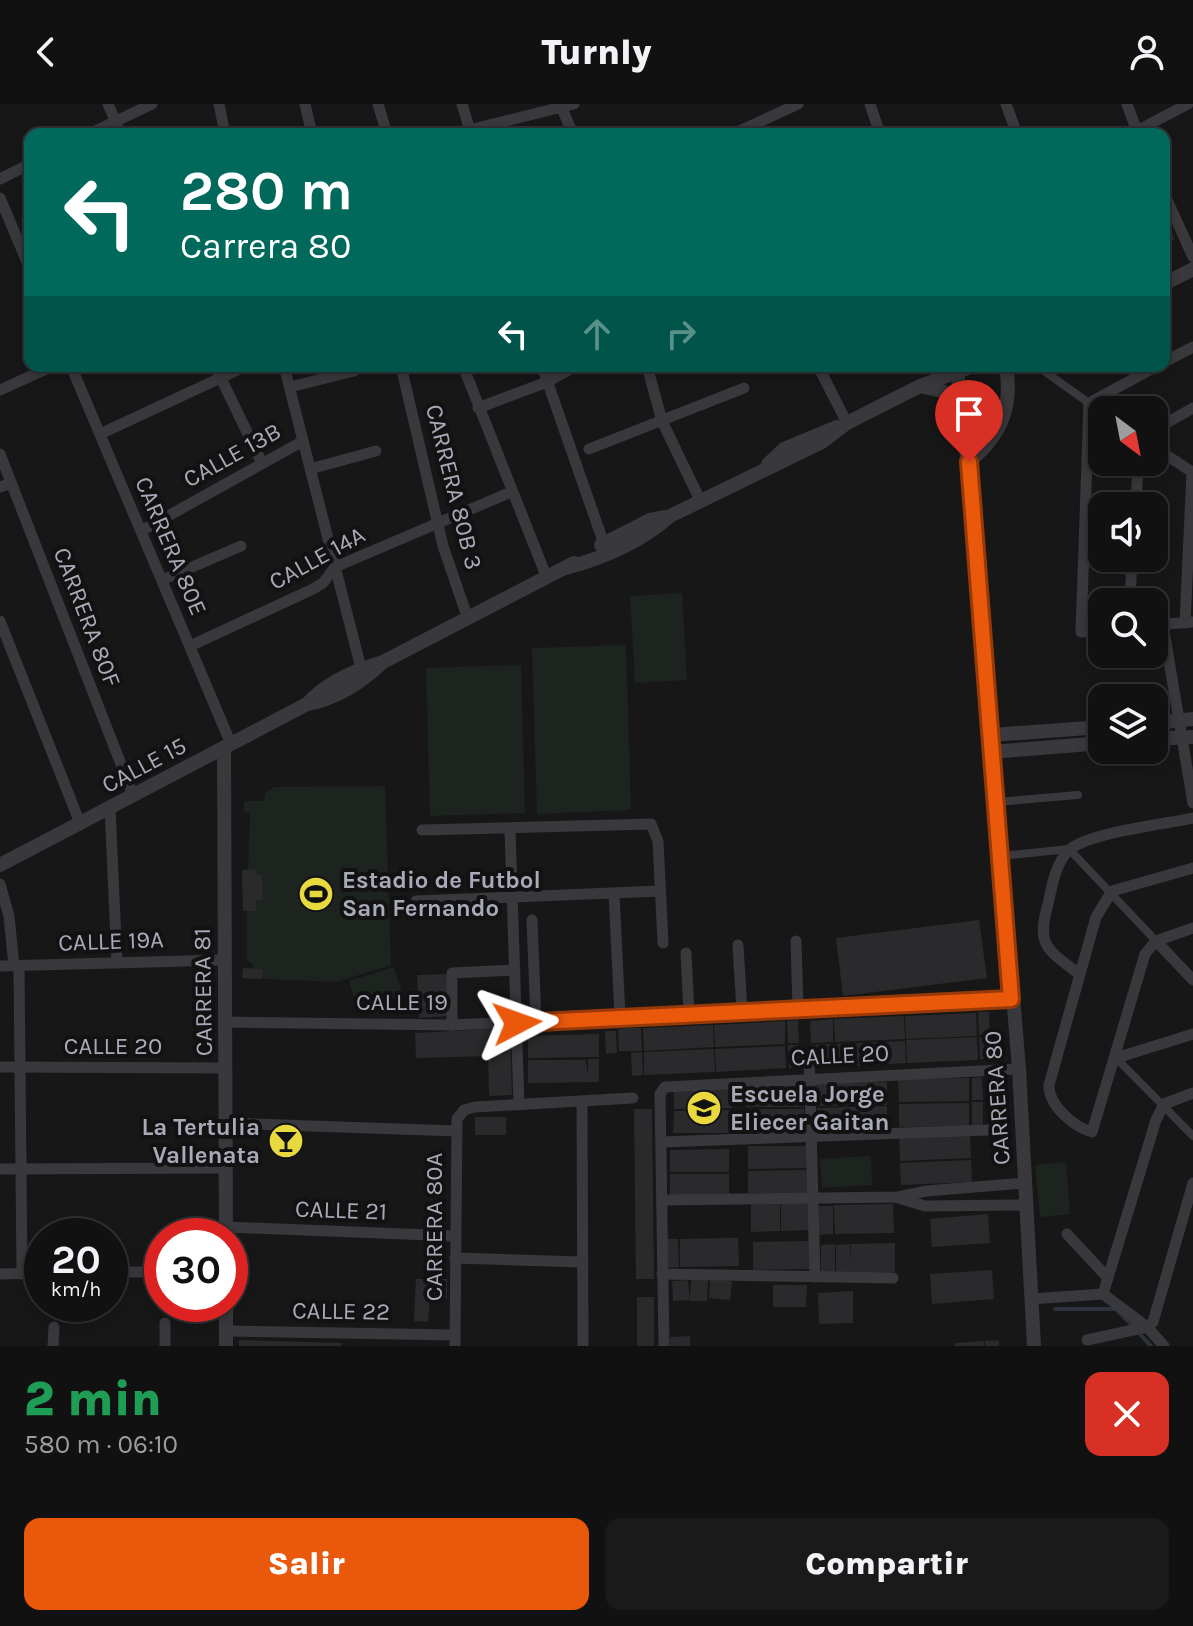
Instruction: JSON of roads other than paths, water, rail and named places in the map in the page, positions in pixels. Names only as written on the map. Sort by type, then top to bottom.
[{"type":"street","points":[[108,104],[118,128]]},
{"type":"street","points":[[101,128],[152,104]]},
{"type":"street","points":[[219,104],[224,128]]},
{"type":"street","points":[[305,104],[311,128]]},
{"type":"street","points":[[378,104],[385,128]]},
{"type":"street","points":[[462,104],[469,128]]},
{"type":"street","points":[[484,128],[574,104]]},
{"type":"street","points":[[746,128],[798,104]]},
{"type":"street","points":[[870,104],[878,128]]},
{"type":"street","points":[[1006,104],[1015,128]]},
{"type":"street","points":[[1127,104],[1134,128]]},
{"type":"street","points":[[1144,128],[1188,104]]},
{"type":"street","points":[[560,106],[570,128]]},
{"type":"street","points":[[0,179],[24,167]]},
{"type":"street","points":[[0,198],[24,255]]},
{"type":"street","points":[[1170,206],[1193,257]]},
{"type":"street","points":[[1170,281],[1193,269]]},
{"type":"street","points":[[1170,359],[1193,347]]},
{"type":"street","points":[[0,390],[40,372]]},
{"type":"street","name":"CARRERA 80E","points":[[74,372],[190,646],[228,746]]},
{"type":"street","points":[[218,372],[262,463]]},
{"type":"street","points":[[100,434],[233,372]]},
{"type":"street","points":[[286,372],[362,674]]},
{"type":"street","points":[[290,387],[350,372]]},
{"type":"street","name":"CARRERA 80B 3","points":[[402,372],[437,524],[468,619]]},
{"type":"street","points":[[465,372],[547,578]]},
{"type":"street","points":[[544,372],[604,544]]},
{"type":"street","points":[[478,408],[565,372]]},
{"type":"street","points":[[649,372],[662,421],[700,500]]},
{"type":"street","points":[[821,372],[846,424]]},
{"type":"street","name":"CALLE 15","points":[[566,568],[591,562],[655,529],[670,516],[765,467],[784,449],[817,432],[846,424],[948,372]]},
{"type":"street","name":"CARRERA 80","points":[[957,372],[969,462],[1019,1069],[1034,1346]]},
{"type":"street","points":[[969,462],[988,446],[1004,420],[1010,391],[1007,372]]},
{"type":"street","points":[[1045,372],[1088,402]]},
{"type":"street","points":[[1102,396],[1146,372]]},
{"type":"street","points":[[920,386],[942,391],[963,405]]},
{"type":"street","points":[[589,449],[744,388]]},
{"type":"street","points":[[1168,422],[1193,408]]},
{"type":"street","points":[[1088,432],[1081,632],[1088,631]]},
{"type":"street","name":"CALLE 13B","points":[[141,531],[303,441]]},
{"type":"street","points":[[310,469],[376,451]]},
{"type":"street","name":"CARRERA 80F","points":[[0,454],[6,485],[133,795]]},
{"type":"street","points":[[1168,456],[1192,472],[1189,622],[1168,624]]},
{"type":"street","name":"CALLE 14A","points":[[190,646],[313,589],[323,583],[335,567],[511,492]]},
{"type":"street","name":"CALLE 15","points":[[0,865],[307,704],[319,691],[362,674],[566,568],[650,520],[670,516]]},
{"type":"street","points":[[162,580],[241,546]]},
{"type":"street","points":[[0,621],[80,823]]},
{"type":"street","points":[[1168,660],[1185,720],[1193,803]]},
{"type":"street","points":[[991,735],[1088,728]]},
{"type":"street","points":[[991,752],[1088,744]]},
{"type":"street","name":"CARRERA 81","points":[[226,1218],[223,960],[228,746]]},
{"type":"street","points":[[996,802],[1078,795]]},
{"type":"street","points":[[110,808],[117,963]]},
{"type":"street","points":[[1001,856],[1069,849],[1088,841],[1193,818]]},
{"type":"street","points":[[422,830],[651,824],[658,841],[663,943]]},
{"type":"street","points":[[510,830],[519,1104],[633,1098]]},
{"type":"street","points":[[1069,849],[1193,980]]},
{"type":"street","points":[[1069,849],[1058,866],[1040,930],[1043,942],[1052,953],[1079,974]]},
{"type":"street","points":[[1193,868],[1112,891],[1096,917],[1048,1094],[1080,1129],[1092,1132],[1116,1058],[1137,970],[1156,941],[1193,928]]},
{"type":"street","points":[[0,884],[17,966],[22,1169],[22,1274],[0,1274]]},
{"type":"street","points":[[416,901],[513,900],[660,891]]},
{"type":"street","points":[[614,894],[620,1016]]},
{"type":"street","points":[[532,920],[536,1021]]},
{"type":"street","points":[[796,941],[798,1008]]},
{"type":"street","points":[[738,945],[742,1010]]},
{"type":"street","points":[[686,953],[689,1013]]},
{"type":"street","name":"CALLE 19A","points":[[0,966],[223,960]]},
{"type":"street","points":[[452,1025],[452,973],[515,970]]},
{"type":"street","name":"CALLE 19","points":[[224,1022],[452,1025],[1011,999]]},
{"type":"street","points":[[1116,1058],[1193,1034]]},
{"type":"street","points":[[809,1054],[815,1277]]},
{"type":"street","points":[[1116,1058],[1193,1136]]},
{"type":"street","name":"CALLE 20","points":[[0,1067],[226,1068]]},
{"type":"street","name":"CALLE 20","points":[[662,1142],[660,1094],[665,1087],[1019,1069]]},
{"type":"street","points":[[1103,1294],[1156,1120],[1164,1104],[1193,1093]]},
{"type":"street","points":[[582,1102],[583,1346]]},
{"type":"street","name":"CARRERA 80A","points":[[455,1341],[457,1119],[464,1110],[519,1104]]},
{"type":"street","points":[[227,1123],[456,1131]]},
{"type":"street","points":[[664,1346],[662,1142],[988,1130]]},
{"type":"street","points":[[0,1169],[226,1168]]},
{"type":"street","points":[[662,1200],[898,1197],[926,1191],[1025,1183]]},
{"type":"street","points":[[1087,1340],[1138,1330],[1159,1307],[1193,1183]]},
{"type":"street","points":[[898,1197],[925,1206],[1026,1205]]},
{"type":"street","name":"CALLE 21","points":[[248,1232],[454,1236]]},
{"type":"street","points":[[1067,1234],[1108,1278]]},
{"type":"street","points":[[455,1258],[581,1262]]},
{"type":"street","points":[[662,1274],[893,1278]]},
{"type":"street","points":[[1031,1299],[1103,1294],[1138,1330],[1164,1346]]},
{"type":"street","points":[[165,1323],[165,1346]]},
{"type":"street","points":[[53,1346],[54,1327]]},
{"type":"street","name":"CALLE 22","points":[[226,1339],[455,1341]]},
{"type":"waterway","points":[[1055,1309],[1116,1309],[1133,1326]]},
{"type":"waterway","points":[[1139,1333],[1151,1346]]},
{"type":"place","name":"Estadio de Futbol San Fernando","points":[[316,894]]},
{"type":"place","name":"Escuela Jorge Eliecer Gaitan","points":[[704,1108]]},
{"type":"place","name":"La Tertulia Vallenata","points":[[286,1141]]}]
